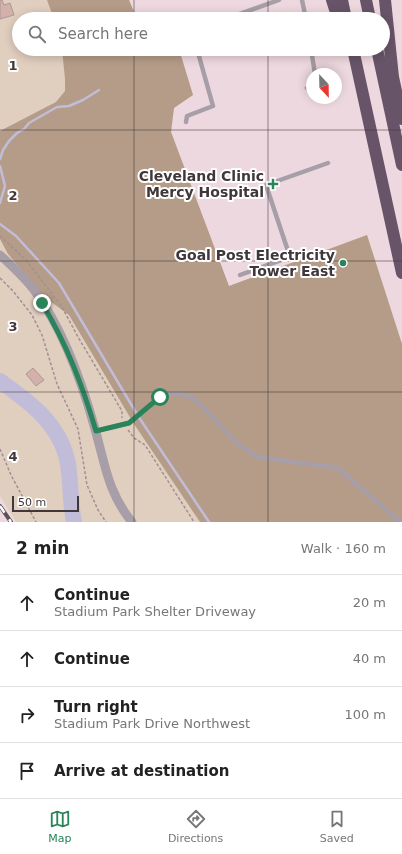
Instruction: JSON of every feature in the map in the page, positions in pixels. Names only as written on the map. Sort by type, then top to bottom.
[{"type":"highway","points":[[332,0],[336,12]]},
{"type":"highway","points":[[342,0],[345,12]]},
{"type":"highway","points":[[366,0],[369,12]]},
{"type":"highway","points":[[385,0],[386,12]]},
{"type":"highway","points":[[390,48],[393,77],[402,120]]},
{"type":"highway","points":[[350,56],[363,96]]},
{"type":"highway","points":[[354,56],[402,273]]},
{"type":"highway","points":[[379,56],[402,165]]},
{"type":"street","points":[[0,255],[17,271],[35,292],[58,331],[83,389],[114,493],[122,510],[132,522]]},
{"type":"lane","points":[[245,12],[279,0]]},
{"type":"lane","points":[[302,0],[305,12]]},
{"type":"lane","points":[[186,122],[187,116],[213,106],[199,56]]},
{"type":"lane","points":[[312,56],[314,68]]},
{"type":"lane","points":[[240,275],[290,257],[266,185],[328,163]]},
{"type":"lane","points":[[96,431],[126,424],[160,397],[173,393],[190,398],[196,400],[238,444],[256,457],[338,468],[400,522]]},
{"type":"path","points":[[0,236],[26,260],[62,306],[122,411],[122,419],[134,438],[145,445],[194,522]]},
{"type":"path","points":[[0,278],[13,291],[32,315],[42,335],[57,384],[78,429],[86,485],[98,510],[106,522]]},
{"type":"path","points":[[0,449],[11,475],[36,522]]},
{"type":"shaded area","points":[[0,0],[129,0],[134,12],[12,12],[12,56],[181,56],[193,95],[174,108],[171,132],[229,286],[367,235],[402,344],[402,522],[16,522],[0,496]]},
{"type":"shaded area","points":[[47,0],[129,0],[134,12],[51,12]]},
{"type":"shaded area","points":[[63,56],[181,56],[193,95],[174,108],[171,132],[229,286],[367,235],[402,344],[402,522],[200,522],[134,424],[69,315],[43,296],[8,254],[0,239],[0,131],[56,102],[65,91]]},
{"type":"building","points":[[0,0],[2,0],[4,5],[10,3],[13,12],[12,16],[0,19]]},
{"type":"building","points":[[33,368],[44,380],[36,386],[26,374]]},
{"type":"waterway","points":[[0,159],[3,150],[9,141],[29,123],[57,107],[69,106],[83,100],[99,90]]},
{"type":"waterway","points":[[0,166],[5,186],[0,203]]},
{"type":"waterway","points":[[0,224],[16,236],[59,283],[138,416],[209,522]]},
{"type":"waterway","points":[[0,381],[23,398],[43,416],[52,426],[59,438],[68,464],[74,522]]},
{"type":"railway","points":[[0,506],[11,522]]},
{"type":"place","name":"Cleveland Clinic Mercy Hospital","points":[[273,184]]},
{"type":"place","name":"Goal Post Electricity Tower East","points":[[343,263]]},
{"type":"route","points":[[42,303],[58,331],[72,361],[83,389],[96,431],[129,423],[160,397]]}]
